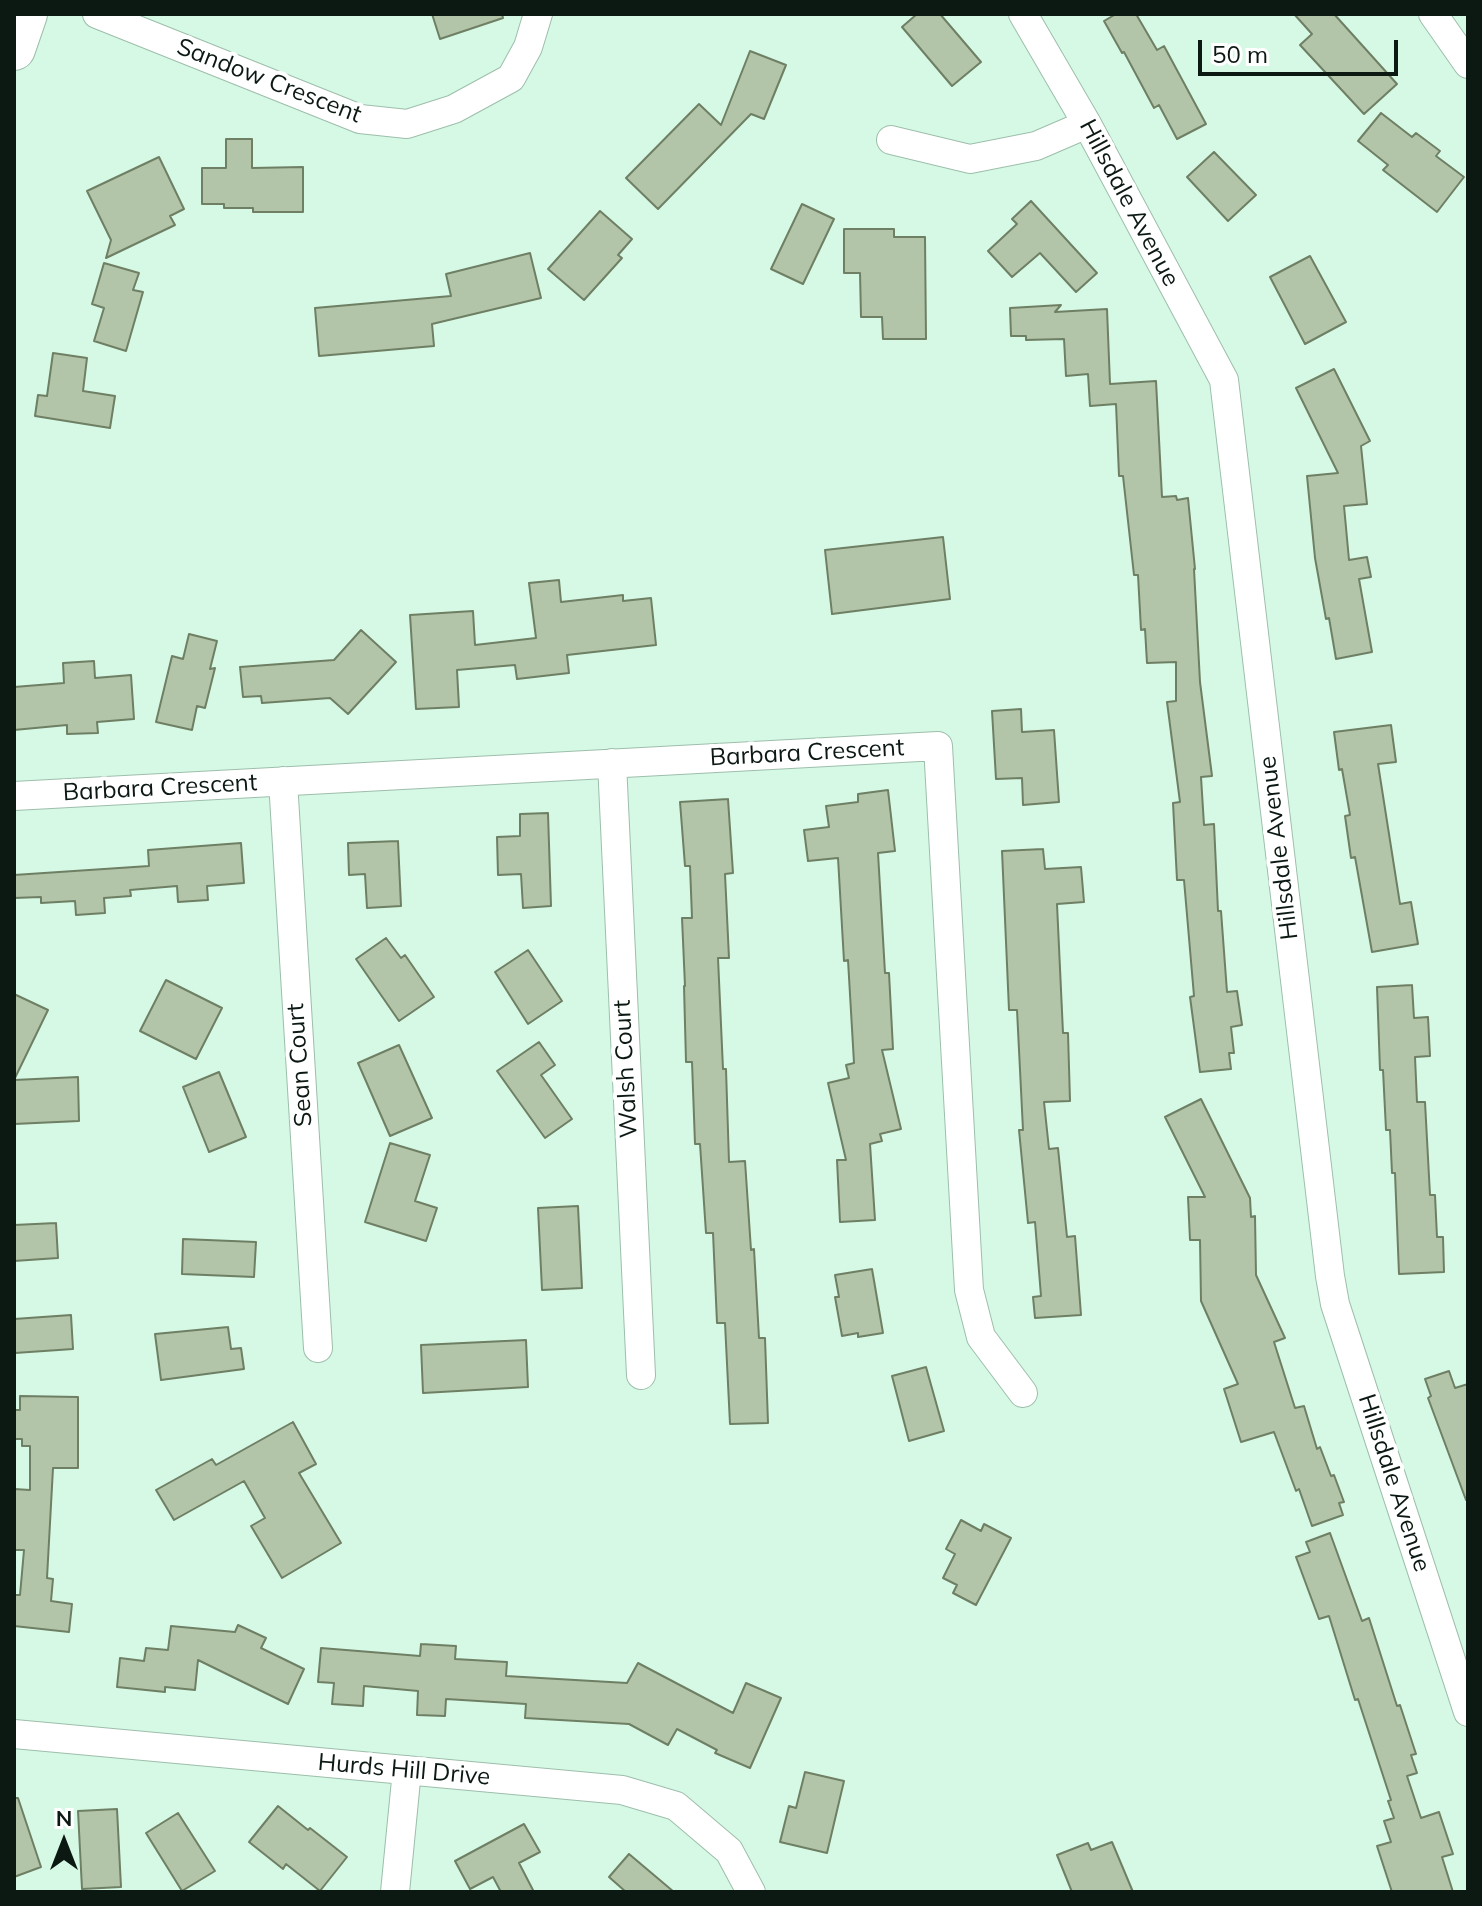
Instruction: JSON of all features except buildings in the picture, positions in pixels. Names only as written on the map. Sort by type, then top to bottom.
[{"type":"main road","points":[[14,49],[26,14]]},
{"type":"street","name":"Sandow Crescent","points":[[97,14],[360,119],[407,124],[454,109],[511,78],[528,47],[538,14]]},
{"type":"street","name":"Hillsdale Avenue","points":[[1023,14],[1087,124],[1224,380],[1330,1276],[1340,1320],[1468,1712]]},
{"type":"street","points":[[1433,14],[1468,64]]},
{"type":"street","points":[[891,140],[970,159],[1036,146],[1087,124]]},
{"type":"street","name":"Barbara Crescent","points":[[14,796],[938,746],[969,1290],[981,1337],[1023,1393]]},
{"type":"street","name":"Walsh Court","points":[[612,763],[641,1375]]},
{"type":"street","name":"Sean Court","points":[[283,781],[318,1348]]},
{"type":"street","name":"Hurds Hill Drive","points":[[14,1734],[622,1790],[676,1806],[729,1851],[751,1892]]},
{"type":"street","points":[[395,1892],[407,1770]]}]
